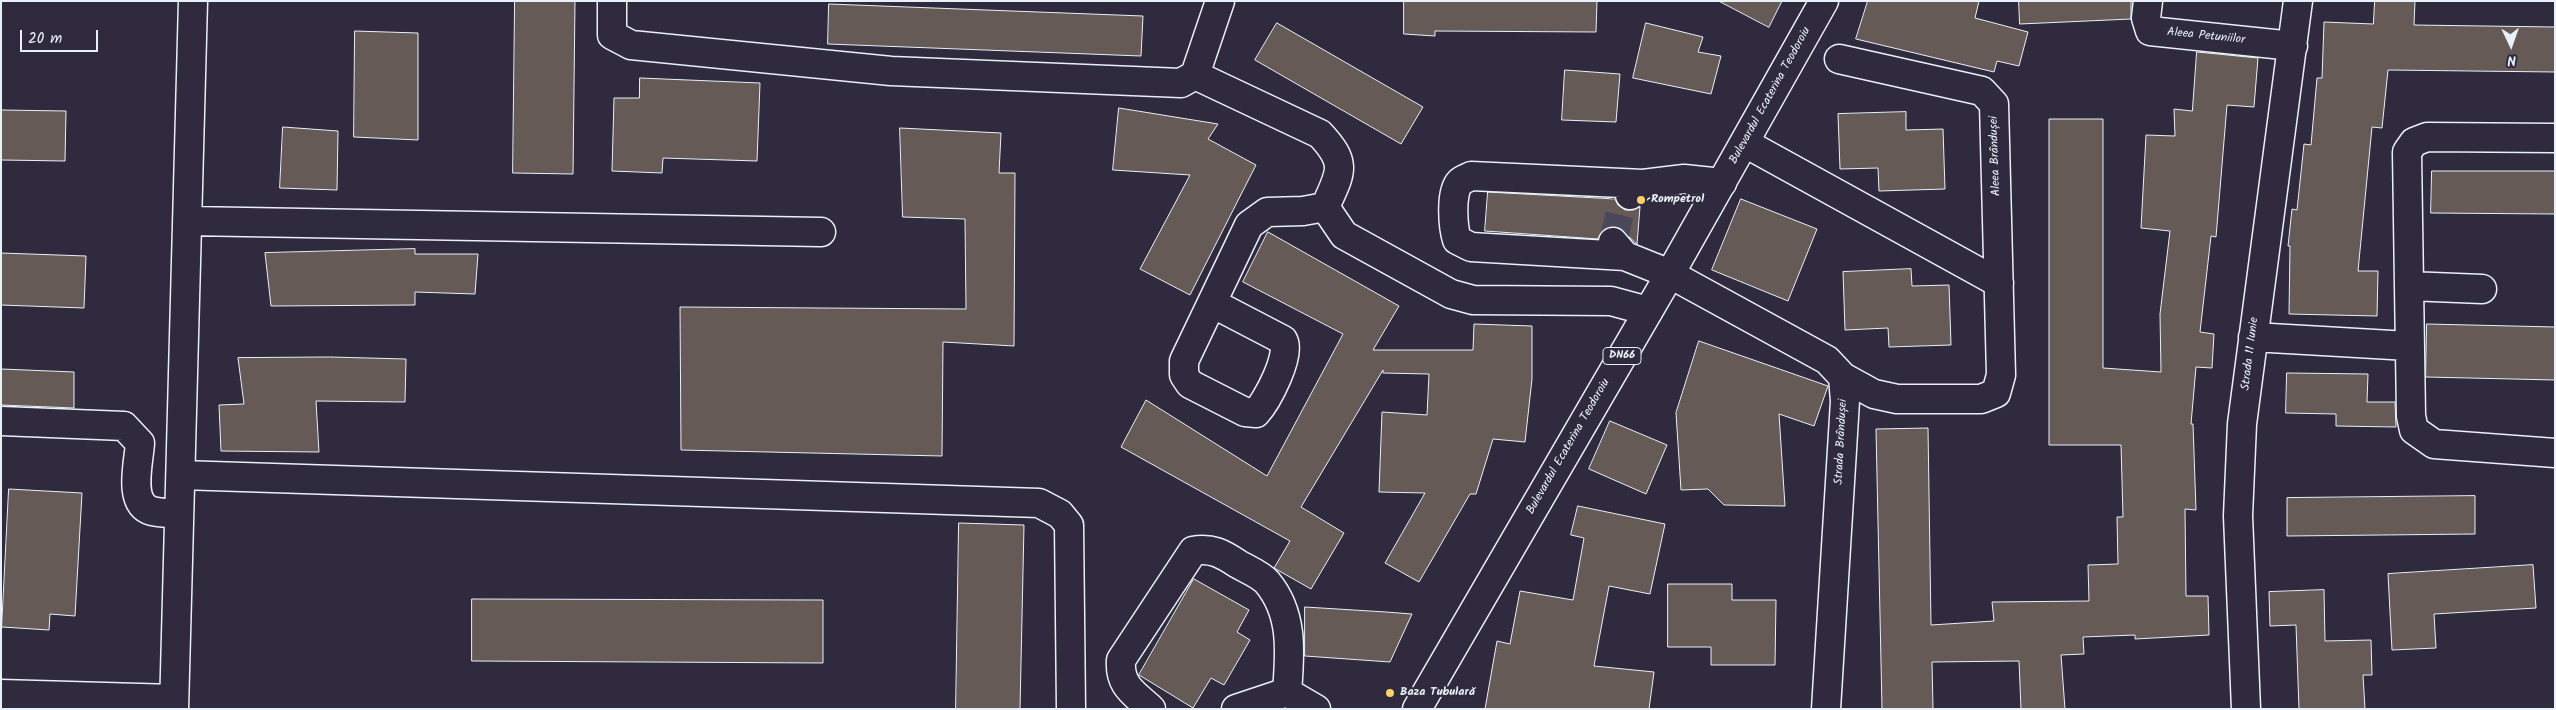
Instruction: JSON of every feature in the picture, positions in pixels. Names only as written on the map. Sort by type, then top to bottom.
[{"type":"street","points":[[1,694],[174,704],[194,1]]},
{"type":"street","points":[[612,1],[612,35],[631,46],[891,71],[1181,83],[1195,75],[1220,1]]},
{"type":"street","name":"Bulevardul Ecaterina Teodoroiu","points":[[1417,709],[1670,274],[1824,1]]},
{"type":"street","name":"Aleea Petuniilor","points":[[2148,1],[2146,18],[2150,31],[2293,46]]},
{"type":"street","name":"Strada 11 Iunie","points":[[2246,709],[2238,516],[2242,424],[2298,1]]},
{"type":"street","name":"Aleea Brândușei","points":[[1839,58],[1982,91],[1994,104],[2001,375],[1996,393],[1981,400],[1897,399],[1874,394],[1843,377]]},
{"type":"street","points":[[1195,75],[1320,134],[1335,151],[1340,165],[1335,185],[1325,207]]},
{"type":"street","points":[[2555,138],[2426,138],[2414,142],[2407,152],[2411,416],[2414,430],[2434,444],[2555,453]]},
{"type":"street","points":[[1745,143],[1999,283]]},
{"type":"street","points":[[1722,183],[1684,180],[1633,192],[1471,176],[1460,182],[1455,189],[1452,226],[1457,240],[1470,247],[1619,249],[1670,274],[1827,360],[1843,377]]},
{"type":"street","points":[[1212,303],[1249,225],[1267,212],[1304,211],[1325,207]]},
{"type":"street","points":[[1325,207],[1344,235],[1452,294],[1473,300],[1611,301],[1648,311]]},
{"type":"street","points":[[188,220],[821,232]]},
{"type":"street","points":[[2409,286],[2482,289]]},
{"type":"street","points":[[2253,337],[2410,346]]},
{"type":"street","name":"Strada Brândușei","points":[[1826,709],[1845,401],[1843,377]]},
{"type":"street","points":[[1,421],[124,426],[140,443],[136,493],[141,504],[150,511],[179,514]]},
{"type":"street","points":[[181,475],[1039,503],[1060,514],[1069,525],[1071,709]]},
{"type":"street","points":[[1151,709],[1123,683],[1120,671],[1121,660],[1193,551],[1204,549],[1219,552],[1267,582],[1286,616],[1291,645],[1288,692]]},
{"type":"street","points":[[1236,709],[1288,692],[1316,709]]},
{"type":"building","points":[[515,1],[575,1],[573,174],[513,173]]},
{"type":"building","points":[[1404,1],[1597,1],[1596,32],[1435,31],[1435,36],[1404,34]]},
{"type":"building","points":[[1719,1],[1782,1],[1769,27]]},
{"type":"building","points":[[1868,1],[1979,1],[1975,18],[2028,32],[2019,66],[1997,61],[1994,72],[1856,39]]},
{"type":"building","points":[[2019,1],[2131,1],[2131,19],[2020,24]]},
{"type":"building","points":[[2375,1],[2415,1],[2414,25],[2555,27],[2555,72],[2388,70],[2382,128],[2372,127],[2358,271],[2378,271],[2377,316],[2289,314],[2290,246],[2288,246],[2292,209],[2297,210],[2304,144],[2311,145],[2317,78],[2322,78],[2324,22],[2373,24]]},
{"type":"building","points":[[829,4],[1143,16],[1141,56],[828,44]]},
{"type":"building","points":[[1277,23],[1423,107],[1401,144],[1255,60]]},
{"type":"building","points":[[1646,23],[1703,37],[1698,52],[1721,56],[1711,94],[1633,78]]},
{"type":"building","points":[[355,31],[418,33],[418,140],[354,137]]},
{"type":"building","points":[[2197,52],[2258,58],[2254,107],[2227,105],[2216,237],[2211,236],[2200,332],[2214,334],[2212,368],[2196,367],[2191,424],[2193,424],[2196,510],[2185,509],[2186,596],[2208,596],[2209,635],[2135,639],[2135,635],[2083,637],[2084,654],[2061,655],[2065,709],[2021,709],[2019,661],[1932,662],[1933,709],[1882,709],[1876,429],[1928,428],[1931,625],[1994,621],[1992,602],[2089,601],[2088,565],[2118,564],[2117,517],[2123,517],[2121,445],[2049,445],[2049,119],[2103,119],[2103,368],[2161,372],[2160,314],[2170,231],[2141,228],[2146,135],[2175,136],[2174,109],[2192,111]]},
{"type":"building","points":[[1565,70],[1620,74],[1616,122],[1562,120]]},
{"type":"building","points":[[640,78],[760,83],[757,161],[663,158],[662,173],[612,171],[614,98],[639,98]]},
{"type":"building","points":[[1119,108],[1218,124],[1208,139],[1256,165],[1190,295],[1140,269],[1190,175],[1113,170]]},
{"type":"building","points":[[1,110],[66,111],[65,161],[1,160]]},
{"type":"building","points":[[1906,112],[1906,130],[1943,129],[1945,189],[1879,191],[1878,168],[1840,169],[1838,114]]},
{"type":"building","points":[[283,127],[338,131],[337,190],[280,188]]},
{"type":"building","points":[[900,128],[1001,133],[999,173],[1015,173],[1014,346],[943,342],[942,456],[681,450],[680,307],[966,309],[965,219],[903,217]]},
{"type":"building","points":[[2432,171],[2555,171],[2555,214],[2431,213]]},
{"type":"building","points":[[1488,192],[1615,199],[1618,205],[1625,210],[1633,210],[1640,207],[1637,244],[1618,227],[1603,230],[1598,239],[1485,231]]},
{"type":"building","points":[[1741,199],[1817,229],[1788,301],[1712,270]]},
{"type":"building","points":[[1268,232],[1399,306],[1373,350],[1473,350],[1474,324],[1532,326],[1532,379],[1525,442],[1493,439],[1476,494],[1470,494],[1419,582],[1385,563],[1425,493],[1379,492],[1382,412],[1427,415],[1429,374],[1383,373],[1383,370],[1301,507],[1344,533],[1311,589],[1274,568],[1290,541],[1121,447],[1146,400],[1267,476],[1343,334],[1243,282]]},
{"type":"building","points":[[415,249],[415,254],[478,254],[475,294],[415,292],[415,305],[271,306],[265,253]]},
{"type":"building","points":[[1,253],[86,256],[84,308],[1,305]]},
{"type":"building","points":[[1911,269],[1912,286],[1949,285],[1951,345],[1889,347],[1888,328],[1845,330],[1843,272]]},
{"type":"building","points":[[2427,324],[2555,327],[2555,380],[2426,377]]},
{"type":"building","points":[[1699,341],[1828,386],[1814,426],[1779,414],[1785,506],[1724,505],[1708,489],[1681,490],[1676,413]]},
{"type":"building","points":[[330,357],[406,359],[405,402],[316,401],[319,452],[221,451],[219,405],[244,404],[238,358]]},
{"type":"building","points":[[1,369],[74,372],[74,408],[1,405]]},
{"type":"building","points":[[2287,373],[2368,374],[2367,402],[2395,402],[2396,427],[2336,426],[2336,414],[2286,413]]},
{"type":"building","points":[[1610,421],[1667,445],[1646,494],[1589,469]]},
{"type":"building","points":[[9,489],[82,493],[75,616],[50,614],[49,630],[2,627]]},
{"type":"building","points":[[2475,496],[2475,534],[2287,536],[2287,498]]},
{"type":"building","points":[[1578,506],[1665,524],[1650,594],[1609,586],[1594,666],[1654,672],[1649,709],[1485,709],[1497,641],[1510,644],[1520,591],[1573,600],[1584,538],[1571,535]]},
{"type":"building","points":[[959,523],[1024,525],[1020,709],[956,709]]},
{"type":"building","points":[[2533,565],[2536,608],[2434,614],[2436,648],[2392,650],[2388,574]]},
{"type":"building","points":[[1194,579],[1249,610],[1237,632],[1250,640],[1224,685],[1211,678],[1193,708],[1139,675]]},
{"type":"building","points":[[1668,584],[1732,584],[1732,600],[1776,600],[1775,665],[1711,665],[1711,647],[1668,647]]},
{"type":"building","points":[[2324,590],[2325,641],[2371,640],[2372,675],[2363,675],[2365,709],[2299,709],[2296,625],[2270,626],[2269,592]]},
{"type":"building","points":[[472,599],[823,600],[823,663],[472,661]]},
{"type":"building","points":[[1305,607],[1412,614],[1390,662],[1305,656]]},
{"type":"tunnel","points":[[1613,242],[1623,200]]},
{"type":"place","name":"Rompetrol","points":[[1641,200]]},
{"type":"place","name":"Baza Tubulară","points":[[1390,693]]}]
